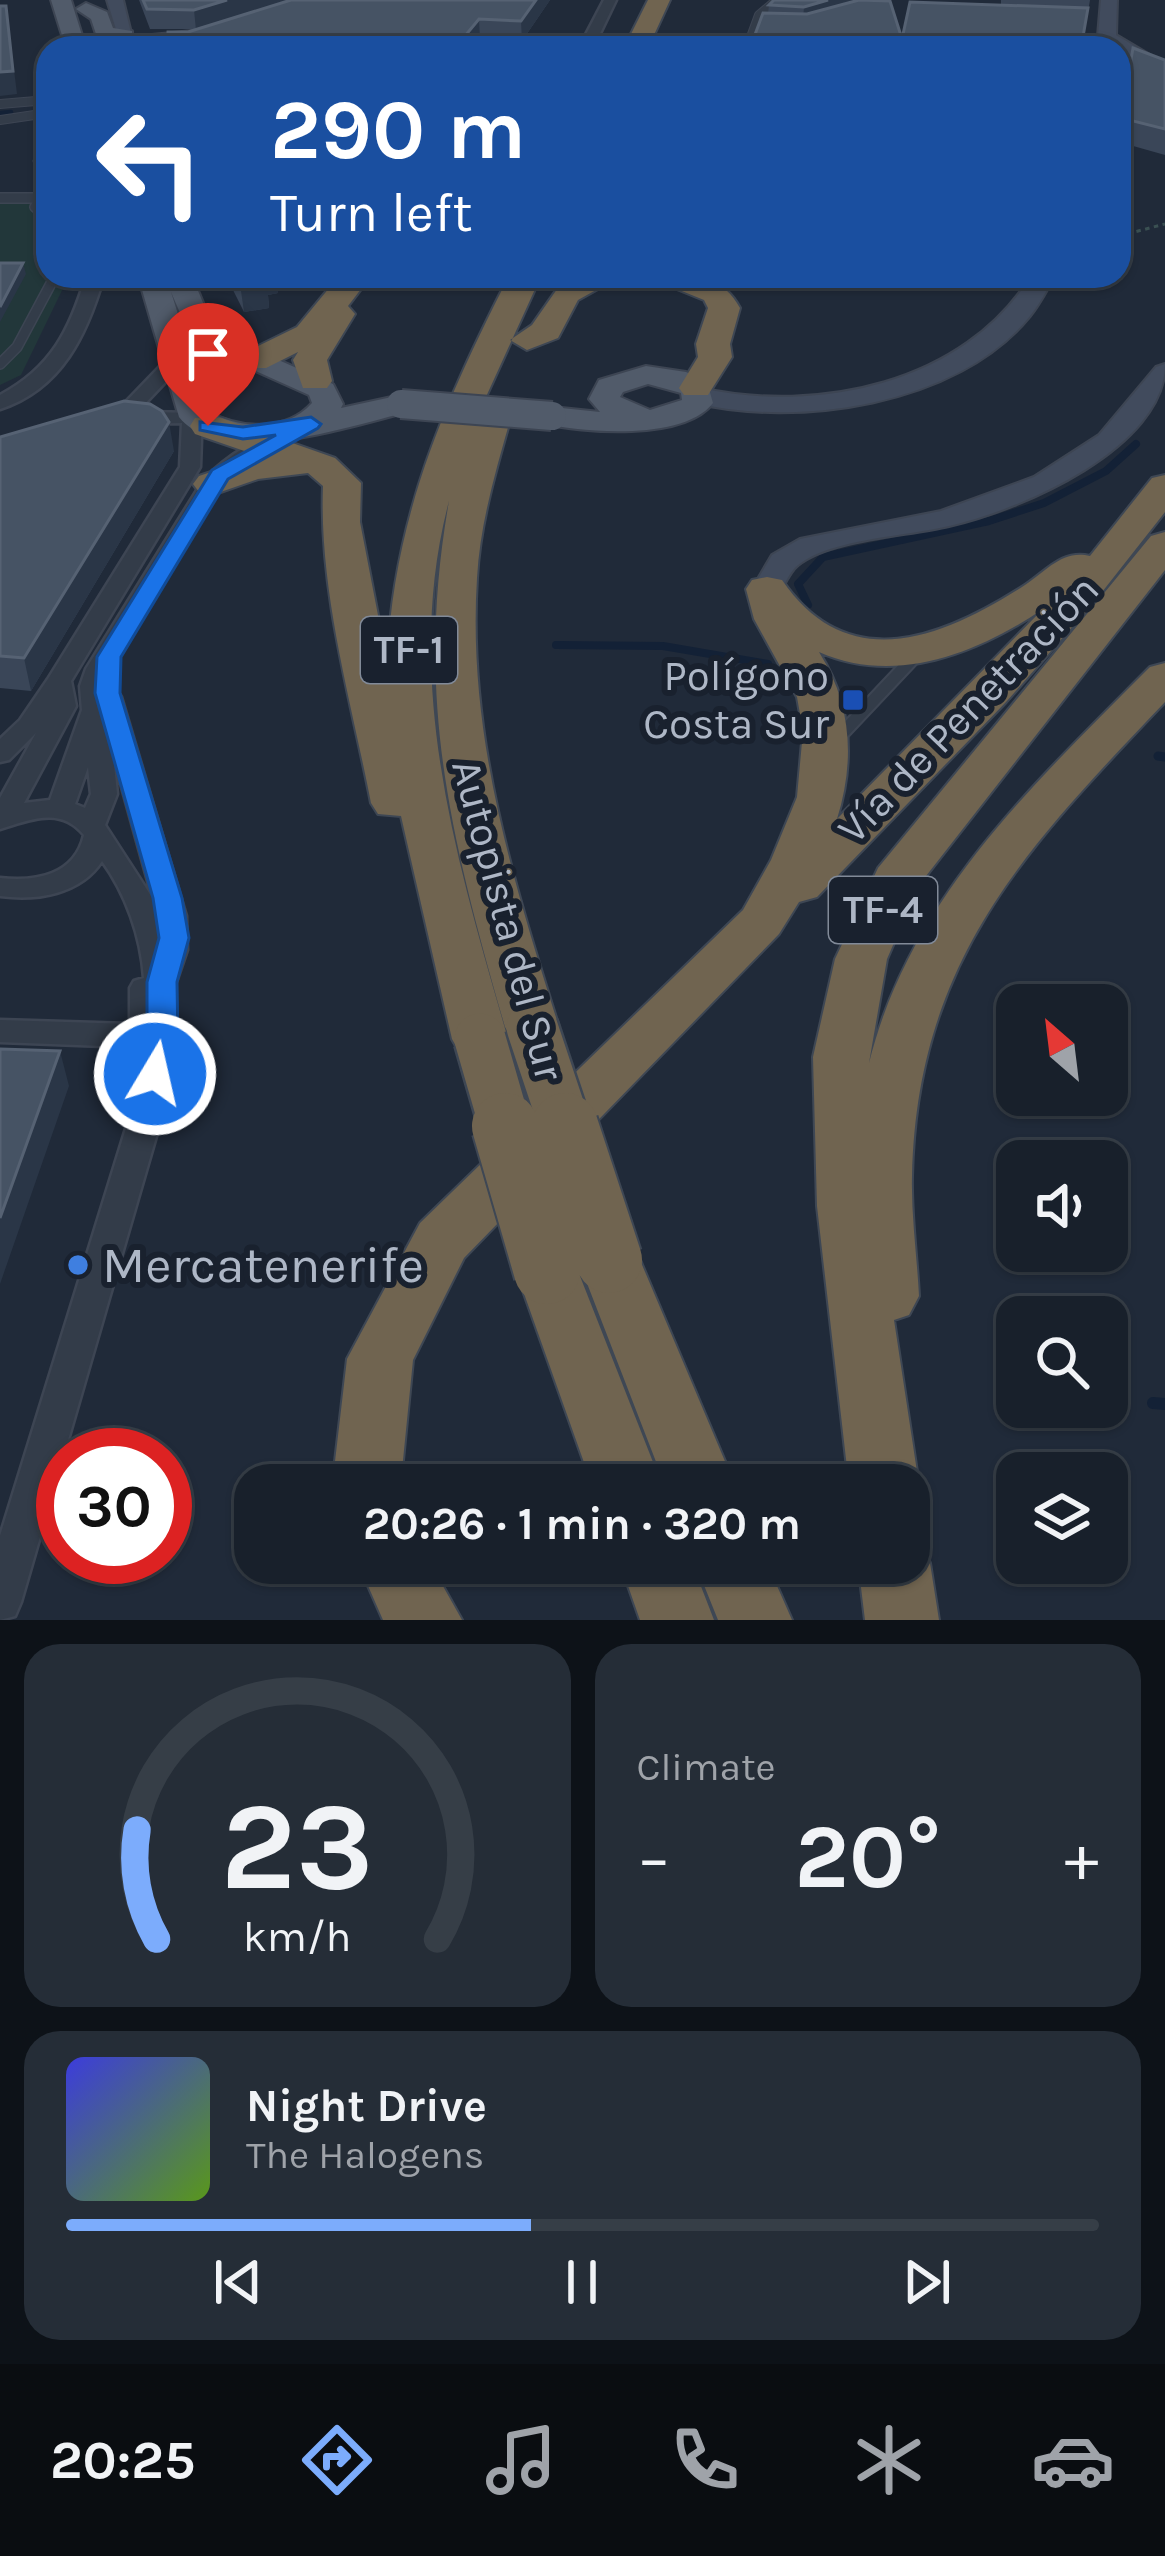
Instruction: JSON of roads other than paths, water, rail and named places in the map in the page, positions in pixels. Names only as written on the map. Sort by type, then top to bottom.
[{"type":"highway","points":[[642,36],[658,0]]},
{"type":"highway","points":[[664,36],[681,0]]},
{"type":"highway","name":"Autopista del Sur","points":[[546,288],[454,428],[419,544],[408,642],[416,754],[435,870],[506,1033],[578,1265],[622,1464]]},
{"type":"highway","name":"Autopista del Sur","points":[[506,1033],[491,892],[462,756],[452,682],[450,610],[474,469],[527,340],[546,331],[562,295],[558,288]]},
{"type":"highway","points":[[661,375],[695,363],[713,344],[724,308],[717,294],[702,288]]},
{"type":"highway","points":[[294,376],[303,339],[346,290]]},
{"type":"highway","points":[[294,376],[310,361],[339,314],[346,290]]},
{"type":"highway","points":[[215,345],[266,345],[312,328]]},
{"type":"highway","points":[[681,404],[716,357],[713,344]]},
{"type":"highway","points":[[195,419],[334,473],[343,488],[340,513]]},
{"type":"highway","points":[[212,484],[252,468],[301,466],[327,478],[340,513],[354,610],[404,845],[435,870]]},
{"type":"highway","points":[[767,590],[802,628],[836,644],[878,652],[919,652],[966,639],[1039,596],[1088,555],[1143,489],[1165,482]]},
{"type":"highway","name":"Vía de Penetración","points":[[761,922],[1018,664],[1130,534],[1165,482]]},
{"type":"highway","name":"Vía de Penetración","points":[[868,1364],[848,1206],[841,1057],[861,958],[896,880],[1165,544]]},
{"type":"highway","points":[[761,922],[805,844],[825,792],[830,748],[812,679],[773,616],[767,590]]},
{"type":"highway","points":[[868,1364],[888,1311],[883,1166],[888,1114],[897,1062],[929,966],[952,926],[1038,812],[1165,676]]},
{"type":"highway","name":"TF-4","points":[[369,1464],[380,1358],[442,1241],[761,922]]},
{"type":"highway","name":"Autopista del Sur","points":[[578,1265],[688,1464]]},
{"type":"highway","name":"TF-4","points":[[868,1364],[881,1464]]},
{"type":"highway","points":[[402,1584],[424,1620]]},
{"type":"highway","points":[[664,1584],[677,1620]]},
{"type":"highway","points":[[739,1584],[754,1620]]},
{"type":"highway","points":[[897,1584],[902,1620]]},
{"type":"main road","points":[[62,0],[72,36]]},
{"type":"main road","points":[[85,4],[110,36]]},
{"type":"main road","points":[[156,288],[195,419]]},
{"type":"main road","points":[[182,288],[196,329],[215,345],[368,401],[592,422],[681,404]]},
{"type":"main road","points":[[552,416],[590,409],[619,380],[661,375],[681,404]]},
{"type":"main road","points":[[195,419],[294,376]]},
{"type":"main road","points":[[294,376],[328,404],[311,424]]},
{"type":"main road","points":[[604,399],[617,412],[681,404]]},
{"type":"main road","points":[[195,419],[243,433],[400,404]]},
{"type":"street","points":[[116,0],[116,36]]},
{"type":"street","points":[[592,36],[610,0]]},
{"type":"street","points":[[1106,33],[1109,0]]},
{"type":"street","points":[[203,36],[232,28]]},
{"type":"street","points":[[0,403],[62,359],[76,338],[91,288]]},
{"type":"street","points":[[681,404],[752,413],[891,386],[964,357],[1027,310],[1037,288]]},
{"type":"street","points":[[118,415],[180,357]]},
{"type":"street","points":[[767,590],[783,561],[811,545],[948,518],[1044,484],[1109,441],[1163,376]]},
{"type":"street","points":[[118,415],[149,424],[195,419]]},
{"type":"street","points":[[118,415],[195,419]]},
{"type":"street","points":[[0,783],[29,725],[190,467],[195,419]]},
{"type":"street","points":[[0,887],[30,889],[74,875],[89,862],[104,794],[93,679],[212,484],[231,465],[311,424]]},
{"type":"street","points":[[0,1602],[152,1092],[163,1041],[153,985],[172,950],[172,916],[108,693],[109,657]]},
{"type":"street","points":[[1,819],[63,706],[60,679]]},
{"type":"street","points":[[61,808],[94,709]]},
{"type":"street","points":[[0,754],[29,725]]},
{"type":"street","points":[[1,819],[41,808],[61,808],[95,829],[117,858],[154,944],[153,985],[143,1036],[152,1092]]},
{"type":"street","points":[[0,1031],[143,1036]]},
{"type":"lane","points":[[752,36],[769,2],[777,0]]},
{"type":"lane","points":[[755,26],[771,26]]},
{"type":"lane","points":[[0,104],[36,101]]},
{"type":"lane","points":[[0,120],[36,115]]},
{"type":"lane","points":[[13,119],[36,123]]},
{"type":"lane","points":[[0,198],[36,198]]},
{"type":"lane","points":[[0,364],[17,347],[49,288]]},
{"type":"lane","points":[[830,748],[919,652]]},
{"type":"waterway","points":[[0,113],[11,112]]},
{"type":"waterway","points":[[808,605],[798,584],[823,557],[989,521],[1044,503],[1106,471],[1136,444]]},
{"type":"waterway","points":[[556,645],[663,646],[768,664]]},
{"type":"waterway","points":[[1158,756],[1165,757]]},
{"type":"waterway","points":[[1153,1403],[1165,1404]]},
{"type":"place","name":"Polígono Costa Sur","points":[[853,700]]},
{"type":"place","name":"Mercatenerife","points":[[78,1265]]}]
